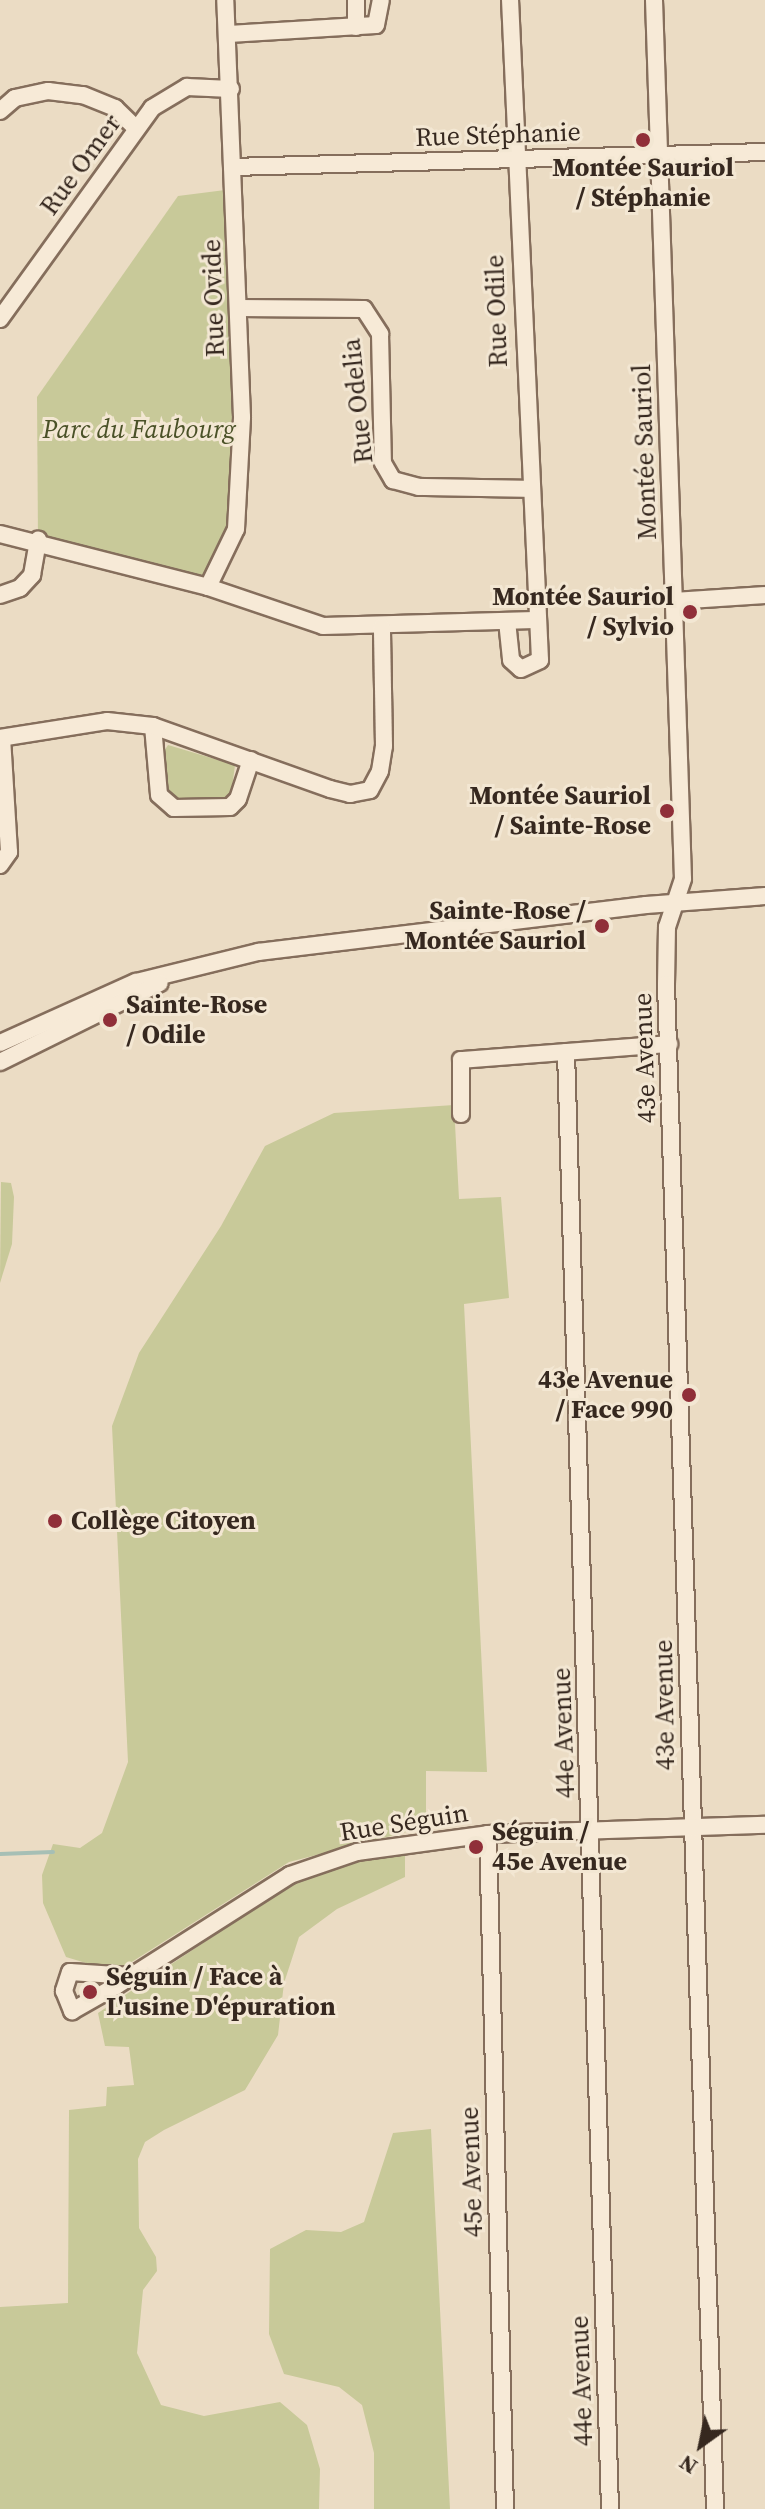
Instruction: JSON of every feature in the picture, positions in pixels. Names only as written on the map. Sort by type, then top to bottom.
[{"type":"street","name":"Rue Ovide","points":[[208,587],[239,512],[238,308],[229,34],[225,0]]},
{"type":"street","points":[[356,0],[356,27]]},
{"type":"street","points":[[229,34],[376,25],[381,0]]},
{"type":"street","name":"Rue Odile","points":[[507,621],[511,660],[521,669],[540,660],[535,620],[529,489],[510,0]]},
{"type":"street","name":"Montée Sauriol","points":[[654,0],[683,879],[676,902]]},
{"type":"street","name":"Rue Omer","points":[[0,319],[152,108],[187,87],[231,89]]},
{"type":"street","points":[[0,111],[15,98],[48,91],[83,95],[115,108],[136,128]]},
{"type":"street","name":"Rue Stéphanie","points":[[232,167],[765,152]]},
{"type":"street","name":"Rue Odelia","points":[[238,308],[364,309],[380,334],[383,463],[393,480],[419,487],[529,489]]},
{"type":"street","points":[[0,534],[38,540],[208,587],[323,626],[382,627],[535,620]]},
{"type":"street","points":[[0,595],[20,588],[32,575],[38,540]]},
{"type":"street","points":[[674,601],[765,595]]},
{"type":"street","points":[[0,865],[9,852],[1,738],[107,721],[153,726],[330,789],[350,794],[370,790],[380,771],[384,746],[382,627]]},
{"type":"street","points":[[153,726],[159,795],[174,808],[230,807],[238,799],[251,760]]},
{"type":"street","points":[[0,1043],[118,989],[295,945],[676,902],[765,896]]},
{"type":"street","name":"43e Avenue","points":[[676,902],[667,927],[669,1044],[715,2509]]},
{"type":"street","points":[[0,1062],[182,972]]},
{"type":"street","points":[[461,1114],[461,1060],[669,1044]]},
{"type":"street","name":"44e Avenue","points":[[566,1052],[610,2509]]},
{"type":"street","name":"Rue Séguin","points":[[131,1976],[70,1972],[64,1991],[72,2011],[131,1976],[290,1875],[318,1864],[394,1845],[488,1834],[765,1825]]},
{"type":"street","name":"45e Avenue","points":[[488,1834],[505,2509]]},
{"type":"green space","name":"Parc du Faubourg","points":[[233,189],[239,512],[208,587],[38,540],[37,397],[178,196]]},
{"type":"green space","points":[[168,745],[235,765],[231,796],[222,802],[166,798],[161,756]]},
{"type":"green space","points":[[454,1105],[459,1199],[501,1197],[509,1298],[464,1304],[487,1772],[426,1771],[426,1827],[289,1862],[116,1972],[66,1957],[43,1903],[42,1875],[53,1844],[80,1848],[102,1833],[128,1762],[112,1426],[139,1353],[221,1226],[265,1146],[334,1113]]},
{"type":"green space","points":[[1,1182],[11,1183],[14,1197],[12,1244],[0,1283]]},
{"type":"green space","points":[[405,1851],[405,1877],[337,1909],[299,1937],[284,1983],[278,2035],[245,2090],[145,2142],[138,2159],[139,2228],[156,2257],[157,2271],[143,2290],[137,2353],[161,2405],[204,2416],[280,2402],[307,2425],[320,2469],[319,2509],[0,2509],[0,2307],[68,2303],[69,2110],[106,2106],[107,2087],[134,2085],[129,2047],[105,2046],[98,2013],[293,1883],[334,1867]]},
{"type":"green space","points":[[431,2129],[450,2509],[374,2509],[374,2453],[362,2405],[339,2387],[284,2374],[269,2334],[270,2249],[306,2230],[341,2232],[364,2222],[393,2133]]},
{"type":"waterway","points":[[0,1854],[53,1852]]},
{"type":"place","name":"Montée Sauriol / Stéphanie","points":[[643,140]]},
{"type":"place","name":"Montée Sauriol / Sylvio","points":[[690,612]]},
{"type":"place","name":"Montée Sauriol / Sainte-Rose","points":[[667,811]]},
{"type":"place","name":"Sainte-Rose / Montée Sauriol","points":[[602,926]]},
{"type":"place","name":"Sainte-Rose / Odile","points":[[110,1020]]},
{"type":"place","name":"43e Avenue / Face 990","points":[[689,1395]]},
{"type":"place","name":"Collège Citoyen","points":[[55,1521]]},
{"type":"place","name":"Séguin / 45e Avenue","points":[[476,1847]]},
{"type":"place","name":"Séguin / Face à L'usine D'épuration","points":[[90,1992]]}]
